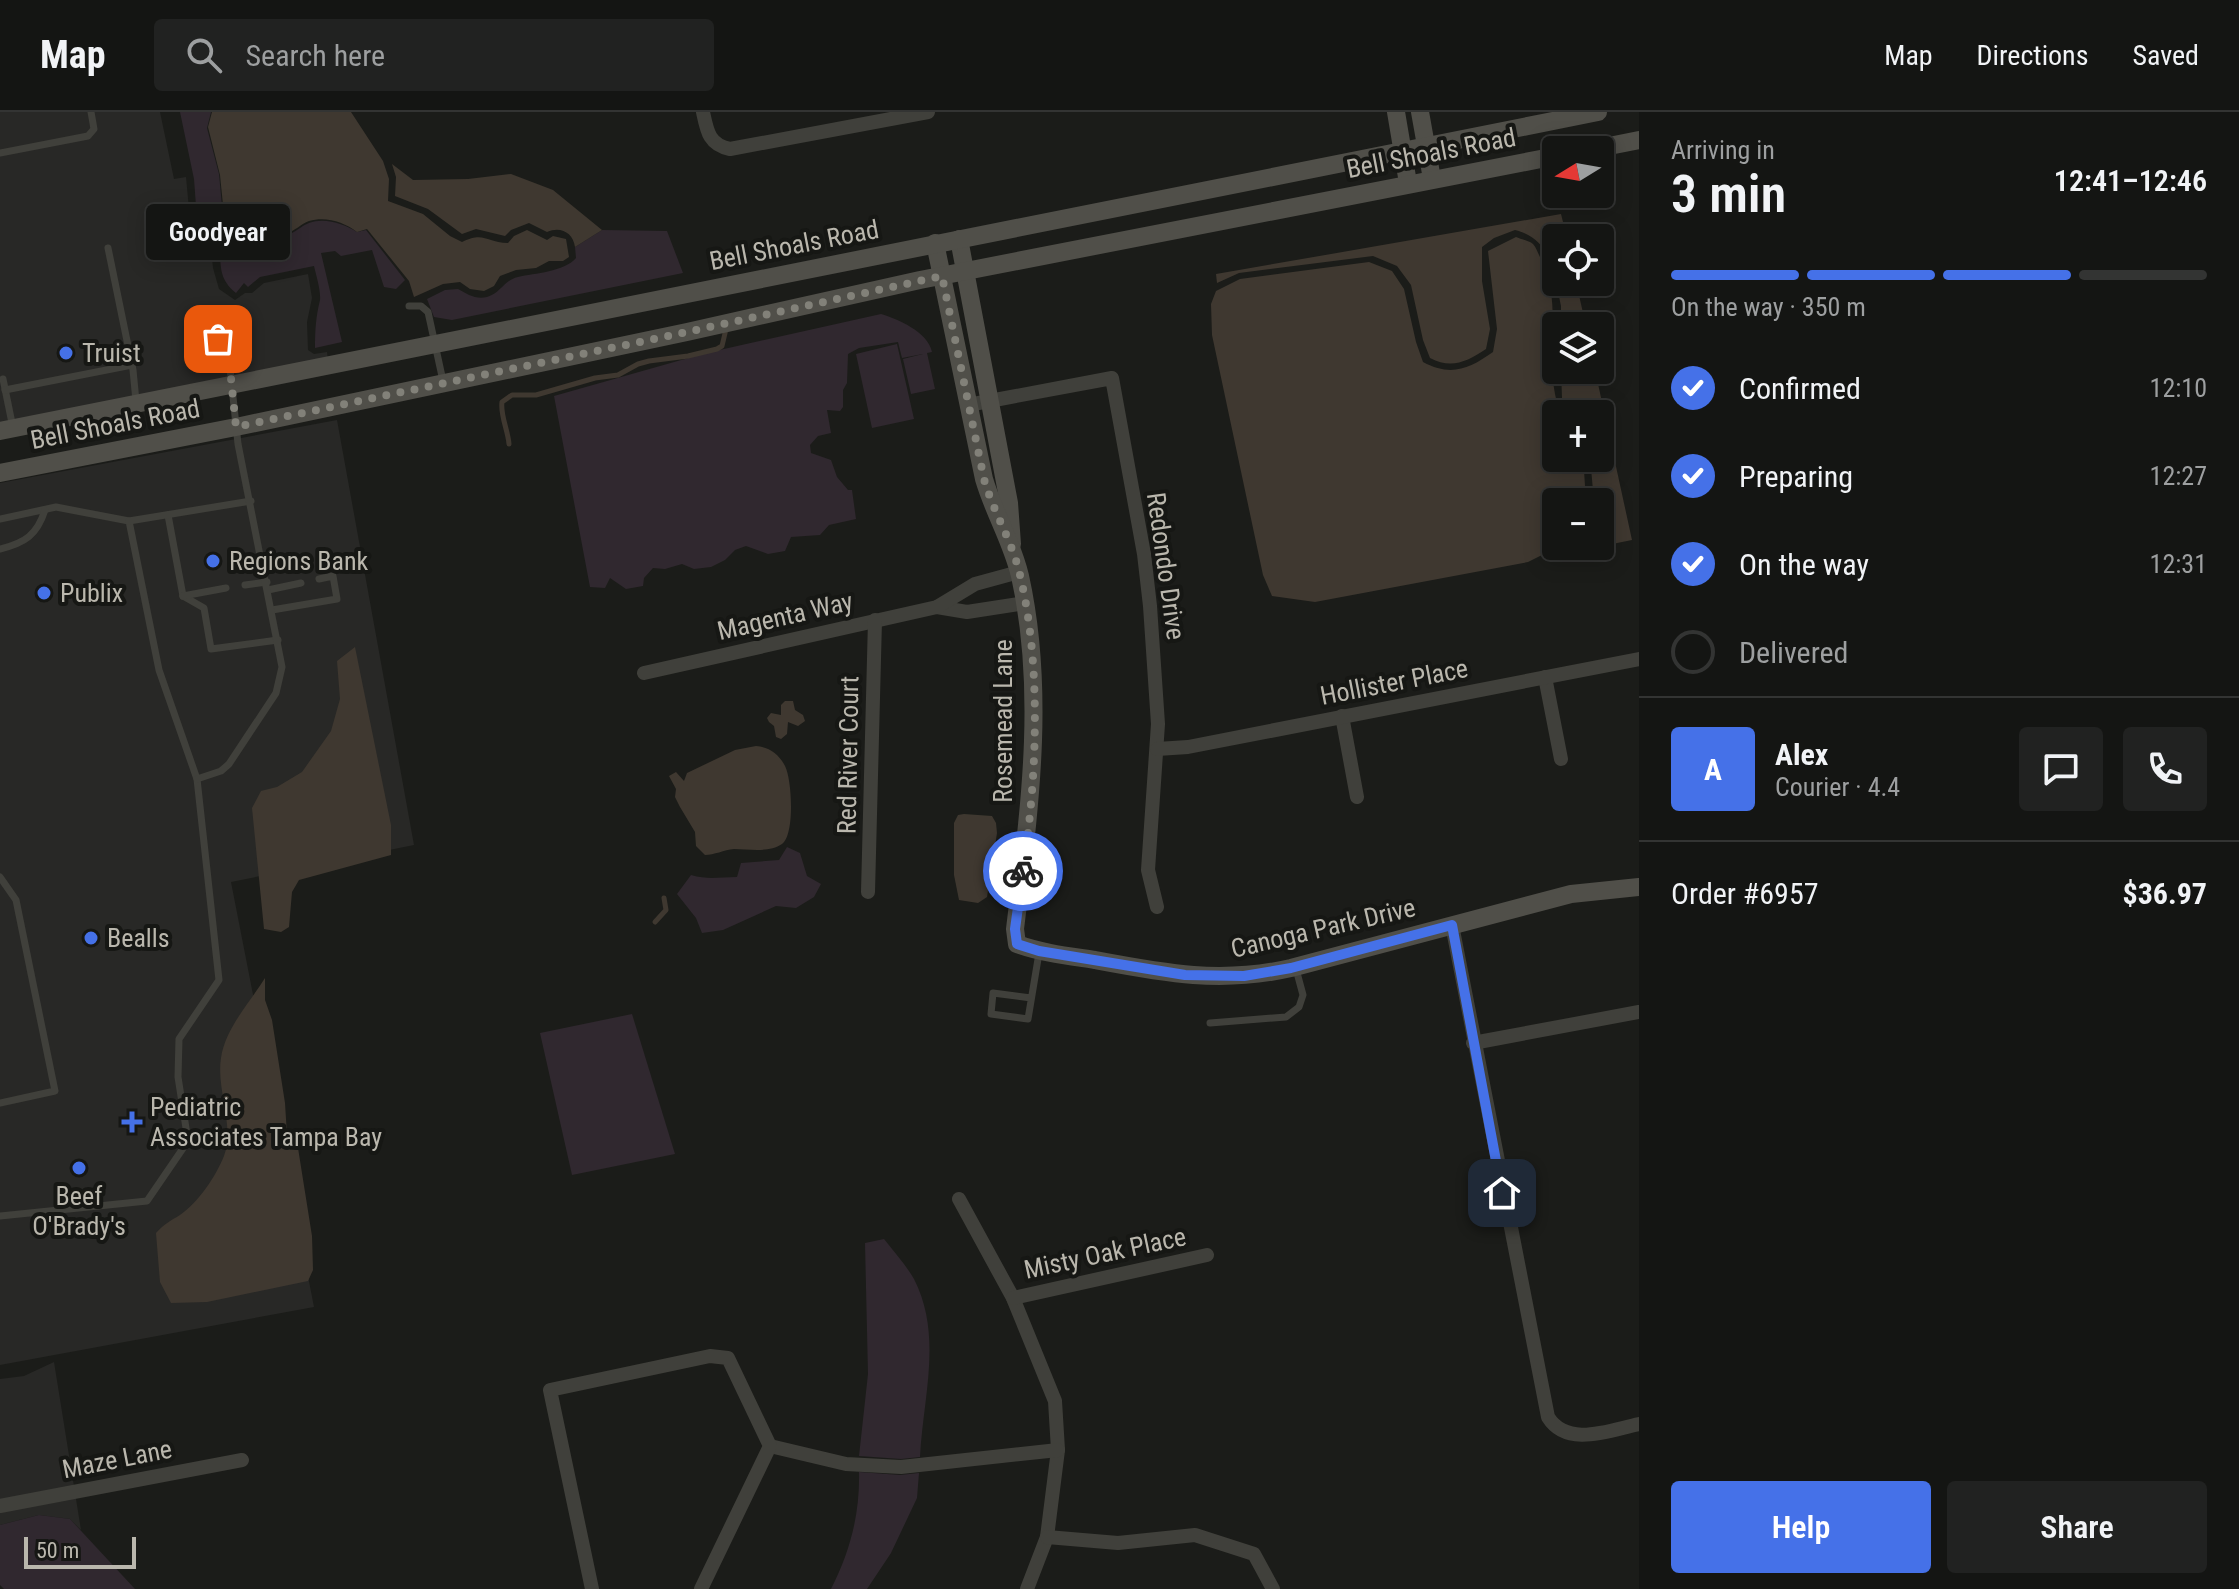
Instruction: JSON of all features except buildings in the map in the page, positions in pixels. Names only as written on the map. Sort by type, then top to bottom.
[{"type":"main road","points":[[1396,112],[1408,183]]},
{"type":"main road","points":[[1420,112],[1432,179]]},
{"type":"main road","name":"Bell Shoals Road","points":[[7,429],[1598,112]]},
{"type":"main road","points":[[1614,145],[1639,140]]},
{"type":"main road","name":"Bell Shoals Road","points":[[0,473],[236,427],[965,271],[1542,159]]},
{"type":"main road","name":"Rosemead Lane","points":[[959,239],[1009,503],[1012,547]]},
{"type":"main road","name":"Rosemead Lane","points":[[935,243],[992,505],[1012,547],[1025,603],[1032,665],[1033,742],[1028,837],[1015,929],[1017,944]]},
{"type":"main road","name":"Canoga Park Drive","points":[[1017,944],[1039,951],[1166,973],[1204,977],[1244,976],[1295,967],[1571,894],[1639,887]]},
{"type":"street","points":[[703,112],[711,139],[716,145],[730,149],[928,112]]},
{"type":"street","name":"Redondo Drive","points":[[968,405],[1112,378],[1146,567],[1157,690],[1157,749],[1148,870],[1157,907]]},
{"type":"street","name":"Magenta Way","points":[[644,673],[937,607],[975,584],[1019,572]]},
{"type":"street","name":"Magenta Way","points":[[937,607],[967,612],[1025,603]]},
{"type":"street","name":"Red River Court","points":[[868,892],[875,620]]},
{"type":"street","name":"Hollister Place","points":[[1157,749],[1188,747],[1639,659]]},
{"type":"street","points":[[1545,677],[1561,759]]},
{"type":"street","points":[[1342,716],[1357,797]]},
{"type":"street","points":[[1452,925],[1548,1417],[1560,1430],[1580,1436],[1639,1424]]},
{"type":"street","points":[[1473,1043],[1639,1012]]},
{"type":"street","points":[[959,1199],[1013,1298],[1055,1401],[1058,1450],[1047,1537],[1027,1589]]},
{"type":"street","name":"Misty Oak Place","points":[[1013,1298],[1207,1255]]},
{"type":"street","points":[[592,1589],[550,1390],[710,1356],[728,1358],[770,1446]]},
{"type":"street","points":[[770,1446],[846,1464],[901,1467],[1058,1450]]},
{"type":"street","points":[[701,1589],[770,1446]]},
{"type":"street","name":"Maze Lane","points":[[0,1506],[242,1460]]},
{"type":"street","points":[[1047,1537],[1118,1543],[1195,1535],[1254,1554],[1273,1589]]},
{"type":"lane","points":[[0,153],[88,136],[94,129],[91,112]]},
{"type":"lane","points":[[108,248],[132,365],[136,403]]},
{"type":"lane","points":[[409,306],[426,308],[443,383]]},
{"type":"lane","points":[[197,779],[221,771],[229,764],[271,703],[282,667],[236,427],[229,359],[218,339]]},
{"type":"lane","points":[[5,390],[132,365]]},
{"type":"lane","points":[[3,379],[7,429]]},
{"type":"lane","points":[[0,519],[56,507],[129,521],[251,501]]},
{"type":"lane","points":[[0,549],[21,544],[32,536],[40,526],[45,510]]},
{"type":"lane","points":[[168,515],[183,596],[204,608],[211,649],[278,640]]},
{"type":"lane","points":[[0,1216],[147,1201],[188,1141],[178,1077],[179,1039],[219,980],[197,779],[159,670],[129,521]]},
{"type":"lane","points":[[272,610],[337,599],[333,576],[319,579]]},
{"type":"lane","points":[[245,585],[301,583]]},
{"type":"lane","points":[[183,596],[226,588]]},
{"type":"lane","points":[[0,877],[16,900],[55,1091],[0,1103]]},
{"type":"lane","points":[[1031,998],[993,993],[991,1014],[1028,1019],[1039,951]]},
{"type":"lane","points":[[1210,1023],[1286,1017],[1299,1007],[1303,995],[1295,967]]},
{"type":"shaded area","points":[[0,112],[160,112],[174,179],[186,177],[189,209],[208,216],[213,268],[219,289],[235,300],[245,293],[252,293],[264,283],[308,274],[312,298],[307,322],[308,350],[314,354],[327,352],[329,369],[0,431]]},
{"type":"shaded area","points":[[180,112],[211,112],[207,128],[219,174],[222,206],[231,214],[231,229],[254,237],[269,238],[292,233],[309,223],[328,221],[357,232],[366,230],[405,280],[396,289],[384,287],[372,250],[341,256],[335,251],[321,253],[342,342],[315,348],[320,296],[314,266],[260,277],[248,287],[244,283],[236,293],[225,281],[214,220],[217,215],[208,207],[196,206],[194,179]]},
{"type":"shaded area","points":[[212,112],[351,112],[383,161],[389,179],[388,201],[423,214],[462,242],[481,237],[508,243],[527,230],[547,240],[553,236],[566,239],[569,257],[500,276],[494,286],[484,291],[470,289],[460,282],[443,284],[414,297],[409,281],[367,229],[357,232],[341,223],[322,219],[273,236],[252,236],[239,232],[232,229],[233,214],[223,205],[220,175],[208,127]]},
{"type":"shaded area","points":[[392,164],[413,180],[511,174],[553,190],[602,230],[575,247],[566,232],[547,232],[529,223],[511,230],[505,236],[476,229],[462,234],[428,209],[395,196],[396,177]]},
{"type":"shaded area","points":[[1561,214],[1564,224],[1542,224],[1542,248],[1532,237],[1515,230],[1494,238],[1482,247],[1482,281],[1490,329],[1486,349],[1459,362],[1445,363],[1430,358],[1411,285],[1397,266],[1373,256],[1239,273],[1217,283],[1216,274]]},
{"type":"shaded area","points":[[602,230],[667,231],[683,273],[452,320],[434,317],[427,299],[445,290],[458,289],[475,297],[487,297],[513,279],[571,263],[576,258],[575,247]]},
{"type":"shaded area","points":[[1516,237],[1535,246],[1542,262],[1542,296],[1551,296],[1553,312],[1542,312],[1542,384],[1554,384],[1557,400],[1542,400],[1542,472],[1584,472],[1585,488],[1542,488],[1542,555],[1528,562],[1315,602],[1272,596],[1263,575],[1212,335],[1211,304],[1216,291],[1240,279],[1369,262],[1392,271],[1404,289],[1423,362],[1442,369],[1460,369],[1493,352],[1497,329],[1488,251]]},
{"type":"shaded area","points":[[1559,296],[1579,296],[1583,312],[1561,312]]},
{"type":"shaded area","points":[[881,314],[904,323],[925,338],[932,352],[927,353],[935,389],[911,394],[903,359],[923,354],[902,358],[898,342],[859,348],[848,354],[843,407],[840,411],[827,410],[831,433],[818,436],[810,445],[811,453],[831,460],[837,477],[848,490],[852,490],[856,519],[829,525],[820,535],[791,537],[785,551],[768,554],[746,546],[711,567],[694,569],[682,564],[665,569],[653,568],[644,578],[643,586],[626,589],[610,578],[605,588],[590,587],[554,396],[706,353]]},
{"type":"shaded area","points":[[897,344],[914,419],[872,428],[856,354]]},
{"type":"shaded area","points":[[1562,384],[1598,384],[1602,400],[1563,400]]},
{"type":"shaded area","points":[[337,420],[414,845],[231,882],[314,1307],[0,1365],[0,483]]},
{"type":"shaded area","points":[[1614,457],[1632,540],[1614,544],[1614,488],[1593,488],[1591,472],[1614,472]]},
{"type":"shaded area","points":[[355,647],[391,825],[391,855],[299,880],[292,892],[289,927],[281,932],[264,929],[252,808],[261,791],[277,787],[302,772],[331,731],[340,699],[337,661]]},
{"type":"shaded area","points":[[785,701],[793,701],[795,710],[803,715],[805,721],[798,726],[788,722],[787,734],[781,739],[776,737],[774,726],[767,718],[771,713],[781,715],[781,705]]},
{"type":"shaded area","points":[[756,746],[777,755],[787,773],[791,806],[786,839],[771,849],[734,849],[705,855],[696,846],[695,832],[675,797],[676,789],[669,776],[676,772],[684,781],[687,773],[735,750]]},
{"type":"shaded area","points":[[958,815],[992,816],[996,823],[987,897],[978,903],[959,900],[954,875],[954,823]]},
{"type":"shaded area","points":[[787,847],[800,853],[807,876],[821,884],[814,897],[796,908],[776,906],[723,930],[702,933],[696,918],[677,894],[691,875],[737,877],[741,863],[779,860]]},
{"type":"shaded area","points":[[265,978],[265,1000],[272,1020],[287,1135],[298,1148],[312,1236],[313,1270],[308,1281],[207,1302],[171,1303],[160,1282],[156,1233],[200,1196],[224,1156],[227,1120],[220,1070],[223,1047]]},
{"type":"shaded area","points":[[632,1014],[675,1154],[572,1175],[540,1033]]},
{"type":"shaded area","points":[[884,1239],[914,1279],[928,1322],[929,1367],[920,1457],[859,1456],[868,1374],[865,1243]]},
{"type":"shaded area","points":[[54,1362],[81,1530],[70,1519],[39,1515],[0,1525],[0,1379],[24,1376]]},
{"type":"shaded area","points":[[859,1472],[919,1473],[917,1498],[891,1553],[867,1589],[831,1589],[844,1561],[852,1532],[858,1503]]},
{"type":"shaded area","points":[[39,1515],[70,1519],[135,1589],[4,1589],[0,1585],[0,1525]]},
{"type":"waterway","points":[[509,444],[502,402],[512,395],[536,395],[595,378],[618,375],[649,361],[717,349],[722,346],[726,329]]},
{"type":"waterway","points":[[655,922],[666,910],[664,898]]},
{"type":"way so far","points":[[218,339],[226,351],[233,378],[236,427],[942,276],[984,479],[992,505],[1012,547],[1027,616],[1034,716],[1032,795],[1023,871]]},
{"type":"place","name":"Goodyear","points":[[218,339]]},
{"type":"place","name":"Truist","points":[[66,353]]},
{"type":"place","name":"Regions Bank","points":[[213,561]]},
{"type":"place","name":"Publix","points":[[44,593]]},
{"type":"place","name":"Bealls","points":[[91,938]]},
{"type":"place","name":"Pediatric Associates Tampa Bay","points":[[132,1122]]},
{"type":"place","name":"Beef O'Brady's","points":[[79,1168]]},
{"type":"route","points":[[1023,871],[1015,929],[1017,944],[1039,951],[1166,973],[1224,977],[1260,974],[1452,925],[1502,1193]]}]
